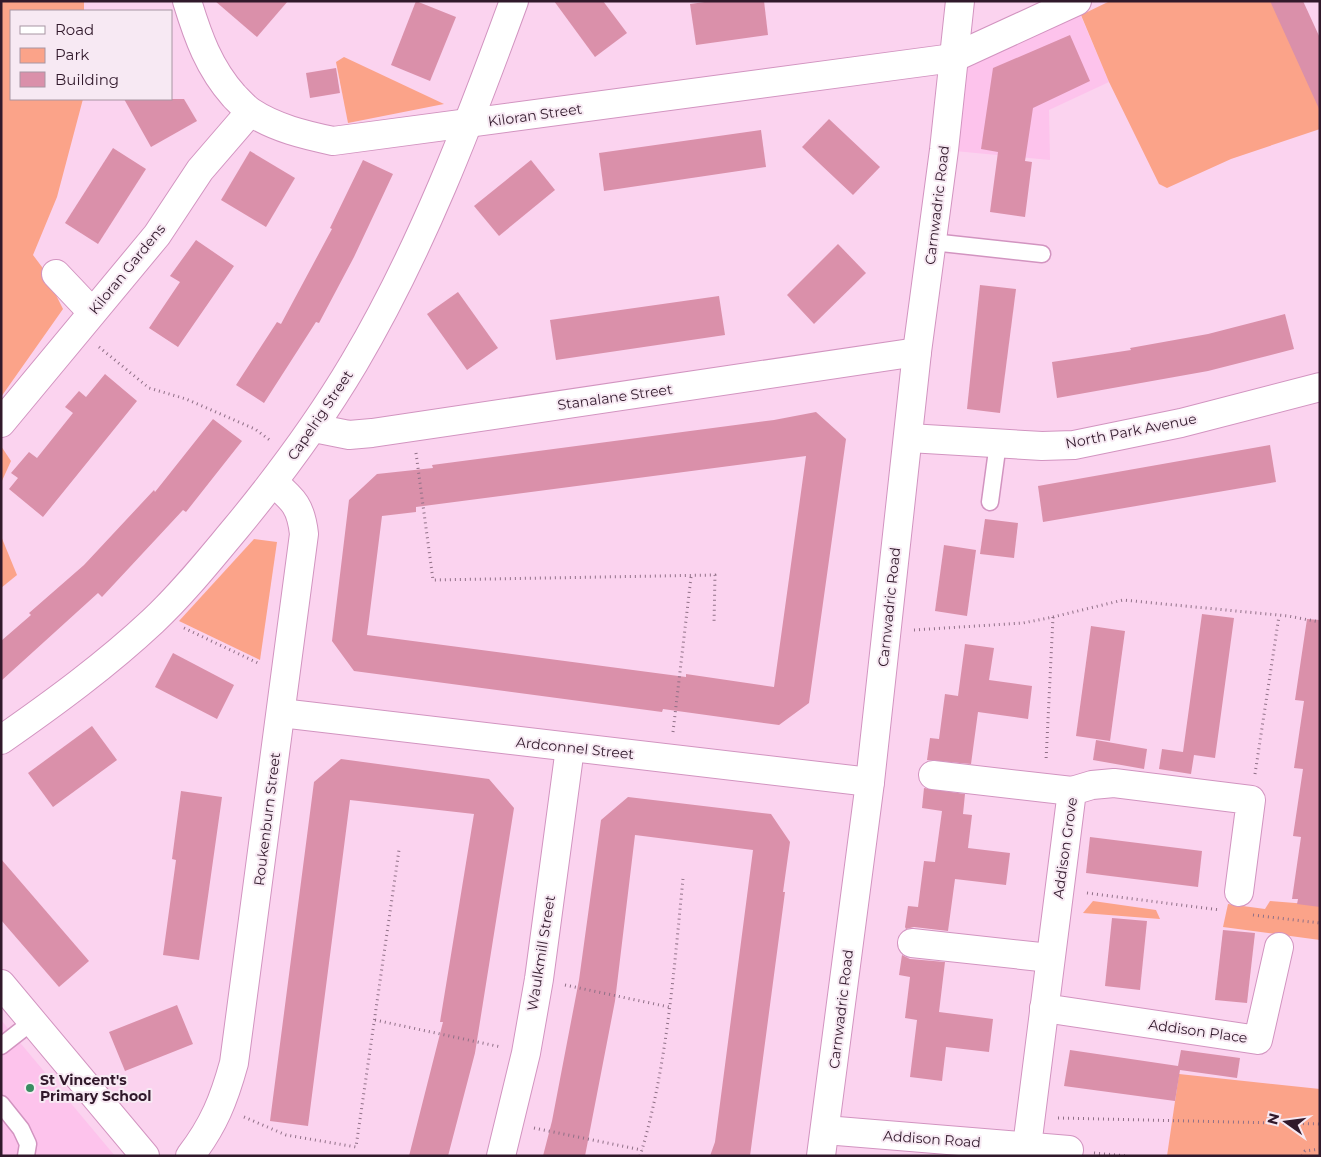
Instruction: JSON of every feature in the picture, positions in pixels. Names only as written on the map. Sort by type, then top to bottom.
[{"type":"street","name":"Kiloran Street","points":[[187,1],[197,36],[210,64],[220,80],[250,112],[292,131],[333,141],[953,58],[1077,1]]},
{"type":"street","name":"Capelrig Street","points":[[1,740],[79,686],[160,615],[274,483],[314,428],[354,363],[383,310],[468,124],[514,1]]},
{"type":"street","name":"Carnwadric Road","points":[[823,1143],[870,782],[917,352],[932,242],[960,1]]},
{"type":"street","name":"Kiloran Gardens","points":[[1,423],[157,235],[200,170],[250,112]]},
{"type":"street","points":[[56,274],[85,321]]},
{"type":"street","name":"Stanalane Street","points":[[314,428],[349,436],[917,352]]},
{"type":"street","name":"North Park Avenue","points":[[908,438],[1042,446],[1074,445],[1181,424],[1320,387]]},
{"type":"street","name":"Roukenburn Street","points":[[190,1156],[206,1135],[221,1107],[234,1063],[244,999],[304,534],[302,516],[294,500],[274,483]]},
{"type":"street","name":"Ardconnel Street","points":[[281,713],[870,782]]},
{"type":"street","name":"Waulkmill Street","points":[[501,1156],[526,1053],[539,979],[570,748]]},
{"type":"street","points":[[933,776],[1072,791]]},
{"type":"street","name":"Addison Grove","points":[[1027,1146],[1072,791],[1092,785],[1114,783],[1251,800]]},
{"type":"street","points":[[1238,906],[1251,800]]},
{"type":"street","points":[[912,943],[1050,958]]},
{"type":"street","name":"Addison Place","points":[[1044,1008],[1258,1040],[1279,948]]},
{"type":"street","points":[[1,984],[145,1156]]},
{"type":"street","name":"Addison Road","points":[[823,1143],[1027,1146],[1068,1150]]},
{"type":"lane","points":[[932,242],[1042,254]]},
{"type":"lane","points":[[990,502],[998,443]]},
{"type":"lane","points":[[1,1046],[32,1021]]},
{"type":"lane","points":[[1,1104],[21,1129],[28,1144],[26,1156]]},
{"type":"path","points":[[85,321],[149,388],[186,399],[255,429],[292,457]]},
{"type":"path","points":[[412,427],[433,580],[715,575],[714,624]]},
{"type":"path","points":[[671,758],[690,576]]},
{"type":"path","points":[[886,632],[1023,623],[1054,618],[1123,600],[1320,622]]},
{"type":"path","points":[[160,615],[222,648],[286,676]]},
{"type":"path","points":[[1251,800],[1279,616]]},
{"type":"path","points":[[1044,788],[1054,618]]},
{"type":"path","points":[[221,1107],[286,1135],[356,1147],[399,850]]},
{"type":"path","points":[[640,1156],[669,1007],[683,879]]},
{"type":"path","points":[[1059,890],[1238,906],[1320,923]]},
{"type":"path","points":[[539,979],[669,1007]]},
{"type":"path","points":[[375,1020],[526,1053]]},
{"type":"path","points":[[1030,1117],[1320,1124]]},
{"type":"path","points":[[509,1122],[642,1150]]},
{"type":"path","points":[[1302,1156],[1305,1151],[1320,1149]]},
{"type":"shaded area","points":[[1075,2],[1109,82],[1049,110],[1050,160],[944,150],[953,58]]},
{"type":"shaded area","name":"St Vincent's Primary School","points":[[1,1020],[115,1156],[1,1156]]},
{"type":"green space","points":[[3,1],[84,1],[84,10],[10,10],[10,100],[83,100],[57,197],[33,255],[42,267],[63,309],[1,397],[1,5]]},
{"type":"green space","points":[[1110,1],[1300,1],[1320,44],[1320,129],[1231,159],[1167,188],[1159,184],[1109,82],[1081,15]]},
{"type":"green space","points":[[344,57],[444,104],[348,123],[336,62]]},
{"type":"green space","points":[[1,446],[11,461],[1,483]]},
{"type":"green space","points":[[1,536],[17,575],[1,588]]},
{"type":"green space","points":[[254,539],[277,542],[260,660],[179,621]]},
{"type":"green space","points":[[1093,901],[1156,910],[1160,919],[1083,913]]},
{"type":"green space","points":[[1270,901],[1320,905],[1320,940],[1223,927],[1228,904],[1265,909]]},
{"type":"green space","points":[[1179,1074],[1320,1089],[1320,1156],[1167,1156]]},
{"type":"building","points":[[215,1],[288,1],[257,37]]},
{"type":"building","points":[[416,1],[456,17],[430,81],[391,65]]},
{"type":"building","points":[[554,1],[603,1],[627,33],[595,57]]},
{"type":"building","points":[[712,1],[764,1],[768,35],[696,45],[690,4]]},
{"type":"building","points":[[1270,1],[1303,1],[1320,38],[1320,111]]},
{"type":"building","points":[[1070,35],[1090,81],[1033,108],[1025,161],[1032,162],[1025,217],[990,212],[998,152],[981,149],[993,68]]},
{"type":"building","points":[[336,68],[340,93],[310,98],[306,73]]},
{"type":"building","points":[[184,99],[197,121],[151,147],[125,100]]},
{"type":"building","points":[[829,119],[880,167],[853,195],[802,147]]},
{"type":"building","points":[[761,130],[766,167],[604,191],[599,153]]},
{"type":"building","points":[[113,148],[146,169],[98,244],[65,223]]},
{"type":"building","points":[[250,151],[295,178],[266,227],[221,200]]},
{"type":"building","points":[[363,160],[393,174],[354,257],[319,323],[316,322],[264,403],[236,385],[277,322],[281,324],[332,229],[330,228]]},
{"type":"building","points":[[531,160],[555,190],[499,236],[474,206]]},
{"type":"building","points":[[196,240],[234,266],[178,347],[149,328],[180,282],[170,276]]},
{"type":"building","points":[[838,244],[866,273],[814,324],[787,295]]},
{"type":"building","points":[[980,285],[1016,289],[1000,413],[967,409]]},
{"type":"building","points":[[458,292],[498,348],[467,370],[427,314]]},
{"type":"building","points":[[719,296],[725,335],[556,360],[550,320]]},
{"type":"building","points":[[1285,314],[1294,349],[1208,371],[1057,398],[1052,362],[1131,350],[1130,348],[1208,334]]},
{"type":"building","points":[[105,374],[137,401],[43,517],[9,489],[18,478],[11,473],[29,452],[37,458],[73,413],[65,407],[79,391],[86,397]]},
{"type":"building","points":[[816,412],[846,439],[809,703],[779,725],[663,709],[662,712],[354,671],[332,641],[349,500],[377,474],[433,468],[432,465],[774,420]],"holes":[[[806,456],[774,687],[686,674],[686,677],[367,635],[382,516],[416,512],[416,507]]]},
{"type":"building","points":[[213,419],[242,441],[186,512],[183,510],[102,597],[98,593],[1,681],[1,641],[31,615],[29,613],[84,565],[154,490],[155,492]]},
{"type":"building","points":[[1270,445],[1276,482],[1043,522],[1038,486]]},
{"type":"building","points":[[985,519],[1018,523],[1014,558],[980,554]]},
{"type":"building","points":[[944,545],[976,550],[967,616],[935,611]]},
{"type":"building","points":[[1202,614],[1234,618],[1215,758],[1194,755],[1191,774],[1159,769],[1162,749],[1183,752]]},
{"type":"building","points":[[1307,619],[1320,620],[1320,907],[1297,904],[1298,899],[1292,899],[1301,837],[1293,836],[1303,769],[1294,768],[1304,701],[1295,700]]},
{"type":"building","points":[[1091,626],[1125,631],[1110,741],[1076,736]]},
{"type":"building","points":[[965,644],[994,648],[989,680],[1032,686],[1028,719],[978,712],[971,764],[927,760],[930,738],[939,739],[945,694],[958,696]]},
{"type":"building","points":[[173,653],[234,685],[217,719],[155,687]]},
{"type":"building","points":[[92,726],[117,760],[53,807],[28,773]]},
{"type":"building","points":[[1096,740],[1147,749],[1144,769],[1093,760]]},
{"type":"building","points":[[341,759],[489,779],[514,808],[475,1053],[448,1156],[409,1156],[443,1022],[440,1022],[474,814],[350,800],[308,1126],[270,1121],[314,782]]},
{"type":"building","points":[[924,788],[965,794],[963,814],[972,815],[968,848],[1010,853],[1006,885],[955,879],[948,931],[914,927],[906,929],[905,927],[908,906],[918,907],[924,861],[935,862],[942,811],[922,808]]},
{"type":"building","points":[[181,791],[222,797],[199,960],[163,955],[176,860],[172,859]]},
{"type":"building","points":[[628,797],[771,814],[790,842],[750,1156],[710,1156],[715,1142],[753,850],[635,835],[615,1001],[585,1156],[543,1156],[552,1121],[579,980],[601,820]]},
{"type":"building","points":[[1090,837],[1202,851],[1198,887],[1086,873]]},
{"type":"building","points":[[1,859],[89,961],[59,987],[1,920]]},
{"type":"building","points":[[1112,918],[1147,921],[1140,990],[1105,986]]},
{"type":"building","points":[[1223,930],[1255,933],[1247,1003],[1215,1000]]},
{"type":"building","points":[[902,955],[910,959],[945,962],[939,1012],[993,1019],[989,1052],[946,1047],[942,1081],[910,1077],[917,1020],[905,1018],[910,977],[899,975]]},
{"type":"building","points":[[177,1005],[193,1044],[125,1071],[109,1032]]},
{"type":"building","points":[[1070,1050],[1178,1066],[1181,1050],[1240,1058],[1237,1078],[1180,1070],[1175,1101],[1064,1086]]},
{"type":"place","name":"St Vincent's Primary School","points":[[30,1088]]}]
